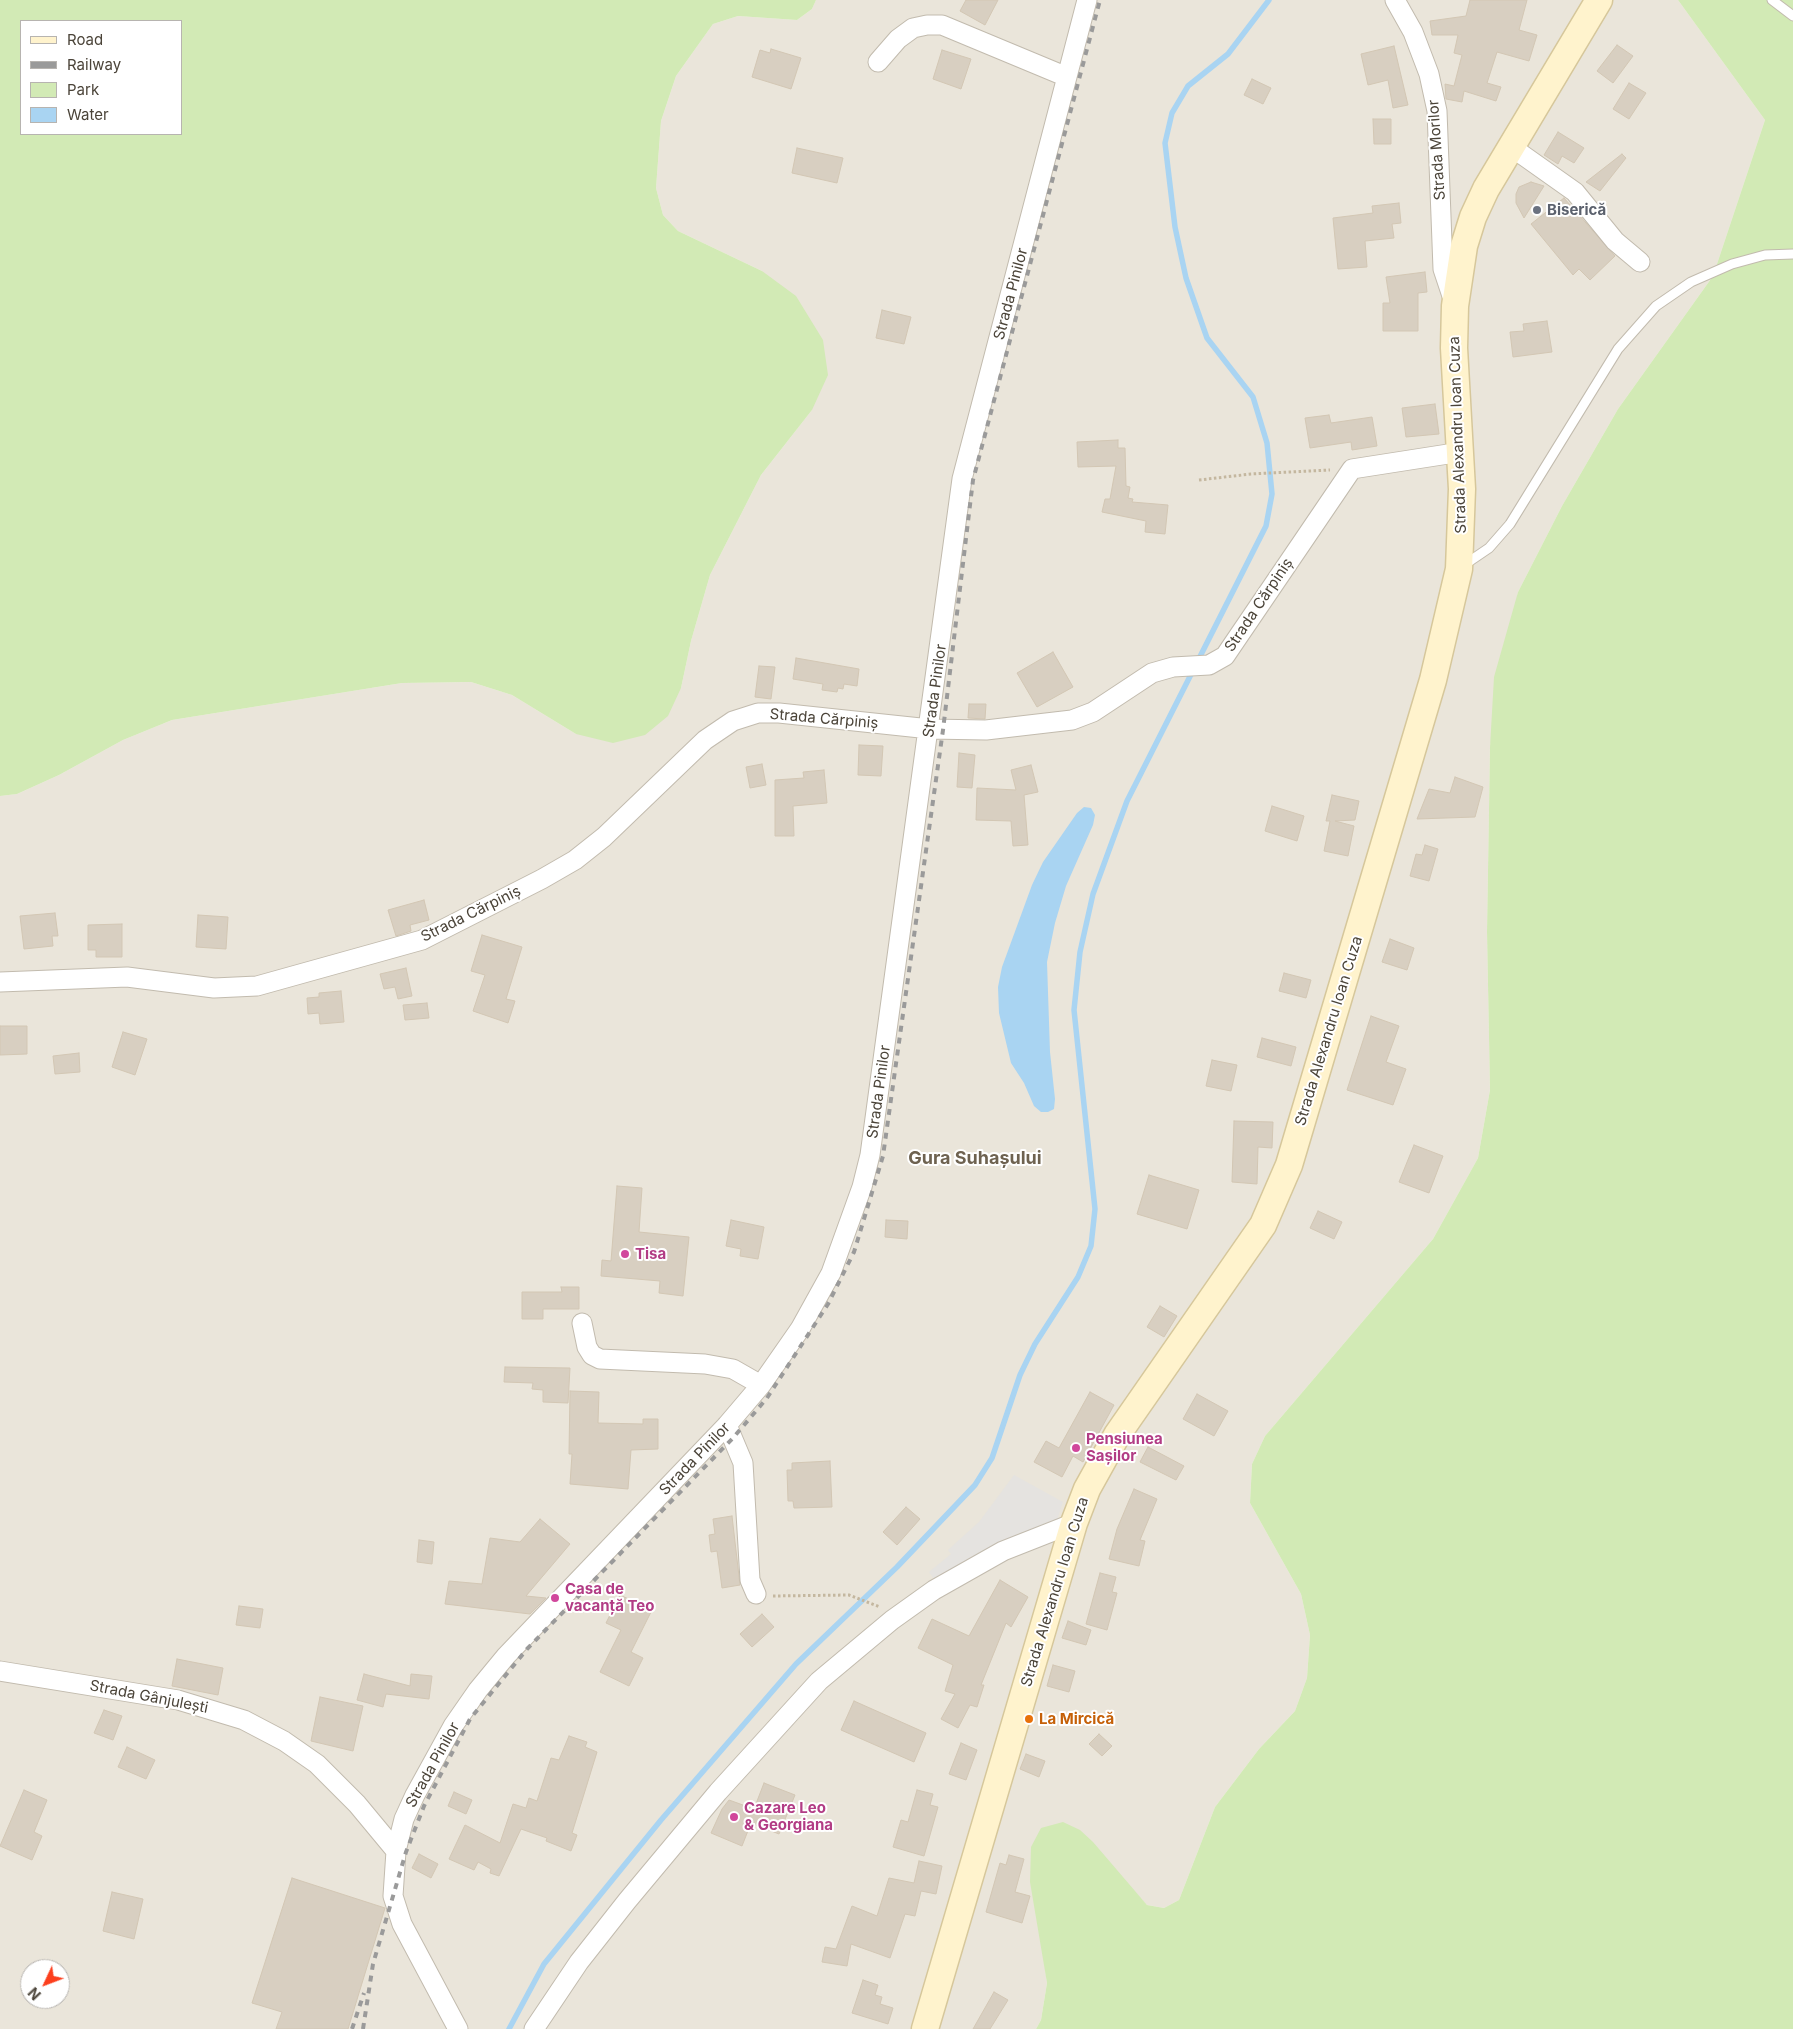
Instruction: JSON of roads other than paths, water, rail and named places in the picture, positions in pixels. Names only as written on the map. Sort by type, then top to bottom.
[{"type":"main road","name":"Strada Alexandru Ioan Cuza","points":[[925,2029],[1074,1523],[1087,1489],[1117,1435],[1246,1253],[1277,1196],[1292,1155],[1428,698],[1459,569],[1462,524],[1461,452],[1454,348],[1455,306],[1464,246],[1473,217],[1510,146],[1599,0]]},
{"type":"street","name":"Strada Pinilor","points":[[458,2029],[396,1911],[393,1896],[396,1851],[404,1819],[415,1795],[453,1726],[478,1690],[506,1656],[727,1425],[761,1385],[800,1329],[831,1273],[862,1187],[870,1154],[930,729],[962,479],[1087,0]]},
{"type":"street","name":"Strada Morilor","points":[[1395,0],[1413,32],[1426,66],[1437,111],[1443,269],[1455,306]]},
{"type":"street","points":[[878,62],[898,39],[913,28],[927,25],[942,25],[1068,77]]},
{"type":"street","points":[[1510,146],[1575,192],[1615,241],[1640,262]]},
{"type":"street","name":"Strada Cărpiniș","points":[[0,982],[126,977],[214,988],[257,986],[422,940],[575,860],[604,837],[705,740],[733,721],[758,713],[779,713],[930,729],[986,730],[1072,720],[1108,704],[1152,673],[1173,667],[1208,665],[1225,656],[1352,469],[1461,452]]},
{"type":"street","points":[[582,1323],[586,1347],[592,1355],[600,1359],[705,1364],[733,1370],[761,1385]]},
{"type":"street","points":[[727,1425],[743,1463],[750,1580],[756,1594]]},
{"type":"street","points":[[534,2029],[579,1962],[620,1908],[718,1792],[819,1681],[892,1620],[934,1590],[1003,1551],[1074,1523]]},
{"type":"street","name":"Strada Gânjulești","points":[[0,1671],[178,1700],[244,1720],[284,1741],[317,1764],[357,1804],[396,1851]]},
{"type":"lane","points":[[1772,0],[1793,16]]},
{"type":"lane","points":[[1459,569],[1489,548],[1510,524],[1618,349],[1656,306],[1691,282],[1732,264],[1765,256],[1793,254]]},
{"type":"water","points":[[1084,807],[1091,808],[1095,815],[1093,825],[1066,886],[1055,923],[1047,962],[1050,1052],[1055,1099],[1054,1109],[1048,1112],[1041,1112],[1034,1106],[1024,1083],[1011,1063],[999,1013],[998,987],[1002,967],[1032,885],[1043,862],[1077,813]]},
{"type":"waterway","points":[[509,2029],[544,1964],[661,1820],[796,1664],[897,1567],[975,1485],[992,1458],[1020,1375],[1035,1344],[1078,1277],[1091,1246],[1095,1209],[1074,1010],[1080,952],[1093,894],[1127,801],[1266,526],[1272,494],[1267,443],[1253,397],[1207,338],[1186,278],[1175,227],[1165,143],[1172,113],[1188,86],[1228,54],[1269,0]]},
{"type":"railway","points":[[363,2029],[373,1964],[406,1852],[424,1806],[470,1719],[527,1649],[733,1438],[767,1398],[828,1304],[854,1252],[883,1156],[943,730],[973,480],[1100,0]]},
{"type":"railway","points":[[352,2029],[364,1993]]},
{"type":"place","name":"Biserică","points":[[1537,210]]},
{"type":"place","name":"Tisa","points":[[625,1254]]},
{"type":"place","name":"Pensiunea Sașilor","points":[[1076,1448]]},
{"type":"place","name":"Casa de vacanță Teo","points":[[555,1598]]},
{"type":"place","name":"La Mircică","points":[[1029,1719]]},
{"type":"place","name":"Cazare Leo & Georgiana","points":[[734,1817]]},
{"type":"district","name":"Gura Suhașului","points":[[975,1159]]}]
